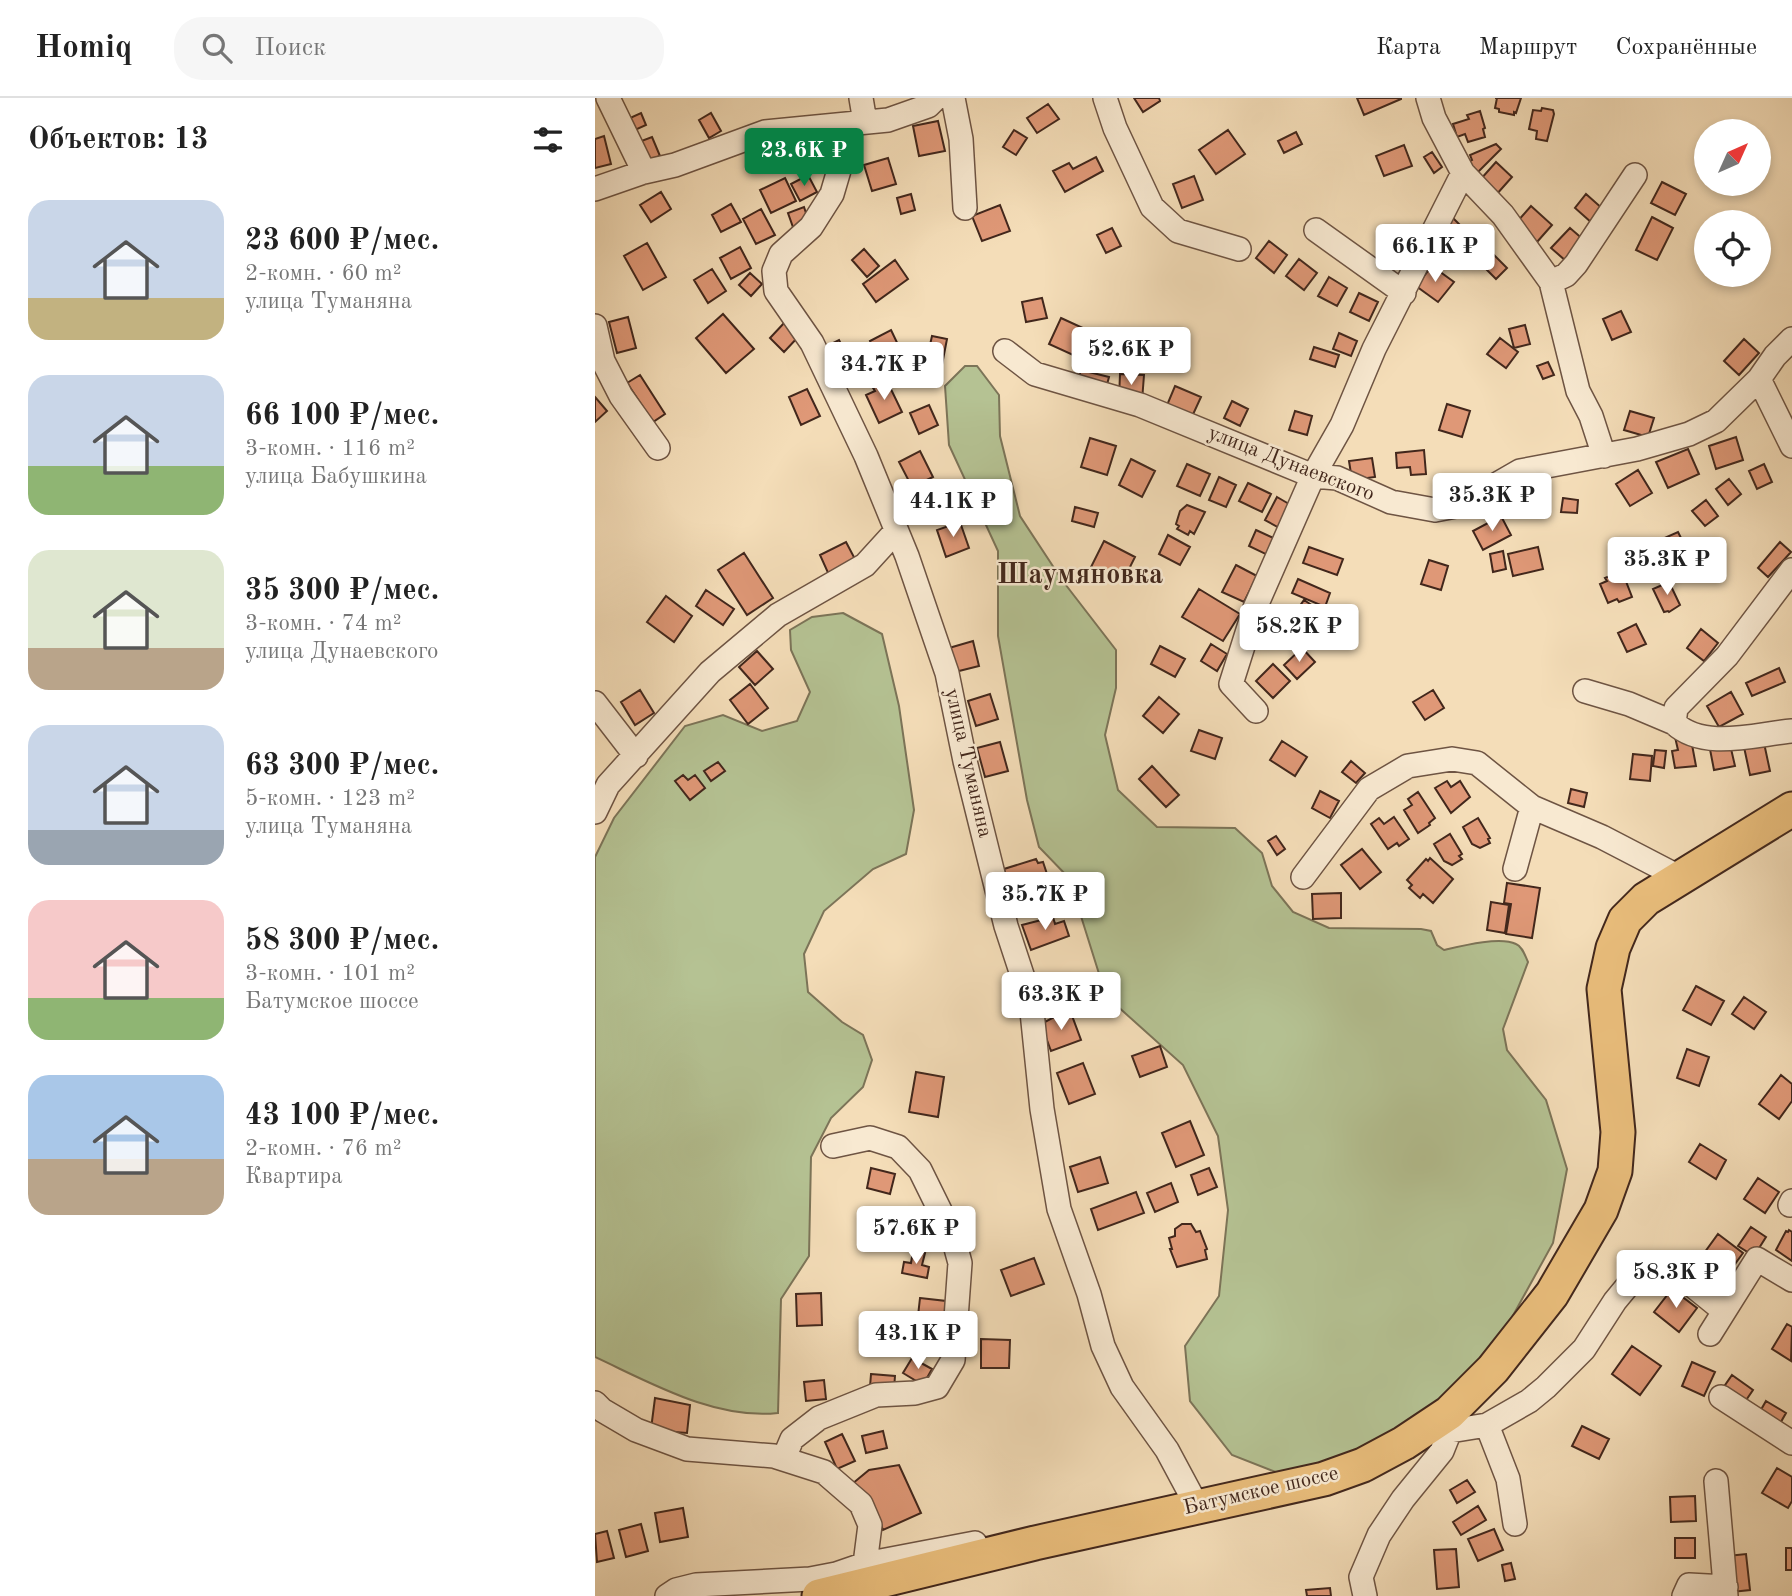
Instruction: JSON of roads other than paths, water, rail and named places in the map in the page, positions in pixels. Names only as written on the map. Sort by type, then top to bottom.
[{"type":"highway","name":"Батумское шоссе","points":[[819,1596],[1035,1543],[1324,1479],[1363,1465],[1449,1422],[1552,1294],[1601,1210],[1615,1171],[1618,1132],[1604,989],[1613,948],[1625,920],[1646,898],[1792,809]]},
{"type":"street","points":[[608,98],[644,172]]},
{"type":"street","points":[[861,98],[865,122]]},
{"type":"street","points":[[595,189],[644,172],[675,166],[765,132],[888,120],[927,106],[936,98]]},
{"type":"street","points":[[953,98],[961,139],[965,208]]},
{"type":"street","points":[[1105,98],[1115,128],[1152,207],[1178,231],[1239,248]]},
{"type":"street","points":[[1428,98],[1434,118],[1463,173],[1503,215],[1551,282],[1578,391],[1591,416],[1604,456]]},
{"type":"street","name":"улица Туманяна","points":[[840,125],[843,131],[842,160],[832,194],[811,227],[781,254],[774,271],[776,291],[812,343],[866,456],[907,556],[947,673],[965,761],[1006,926],[1031,1002],[1042,1109],[1059,1209],[1089,1294],[1103,1346],[1122,1387],[1167,1450],[1197,1506]]},
{"type":"street","points":[[1256,711],[1231,684],[1255,608],[1313,476],[1342,425],[1374,349],[1463,173]]},
{"type":"street","points":[[1551,282],[1566,275],[1576,264],[1635,176]]},
{"type":"street","points":[[1316,230],[1404,293]]},
{"type":"street","points":[[595,326],[603,361],[621,396],[658,448]]},
{"type":"street","name":"улица Дунаевского","points":[[1005,351],[1035,374],[1140,405],[1313,476],[1337,478],[1391,502],[1435,510],[1461,505],[1520,471],[1604,456],[1689,434],[1716,421],[1759,379],[1775,356],[1792,339]]},
{"type":"street","points":[[1759,379],[1792,446]]},
{"type":"street","points":[[595,812],[608,785],[710,672],[778,615],[865,565],[896,531]]},
{"type":"street","points":[[1674,723],[1677,708],[1727,656],[1792,569]]},
{"type":"street","points":[[1585,691],[1629,704],[1701,737],[1737,738],[1792,731]]},
{"type":"street","points":[[595,703],[636,756]]},
{"type":"street","points":[[1303,877],[1369,789],[1408,766],[1452,759],[1477,763],[1532,807],[1602,836],[1679,877]]},
{"type":"street","points":[[1515,869],[1532,807]]},
{"type":"street","points":[[784,1458],[792,1439],[819,1418],[876,1395],[915,1393],[937,1387],[953,1360],[960,1263],[953,1237],[920,1170],[898,1147],[870,1138],[832,1146]]},
{"type":"street","points":[[1710,1334],[1757,1259],[1792,1280]]},
{"type":"street","points":[[1366,1596],[1361,1577],[1379,1535],[1403,1499],[1442,1451],[1449,1422],[1487,1424],[1529,1401],[1584,1349],[1615,1300],[1639,1272],[1652,1267],[1682,1277],[1724,1311]]},
{"type":"street","points":[[1721,1397],[1792,1443]]},
{"type":"street","points":[[595,1403],[636,1430],[687,1449],[784,1458],[824,1472],[861,1504],[870,1525],[865,1563]]},
{"type":"street","points":[[1487,1424],[1508,1479],[1515,1524]]},
{"type":"street","points":[[1684,1596],[1689,1586],[1726,1592],[1716,1481]]},
{"type":"street","points":[[667,1596],[676,1590],[696,1585],[810,1579],[836,1574],[865,1563],[1023,1534],[1031,1536],[1035,1543]]},
{"type":"district","name":"Шаумяновка","points":[[1080,576]]}]
